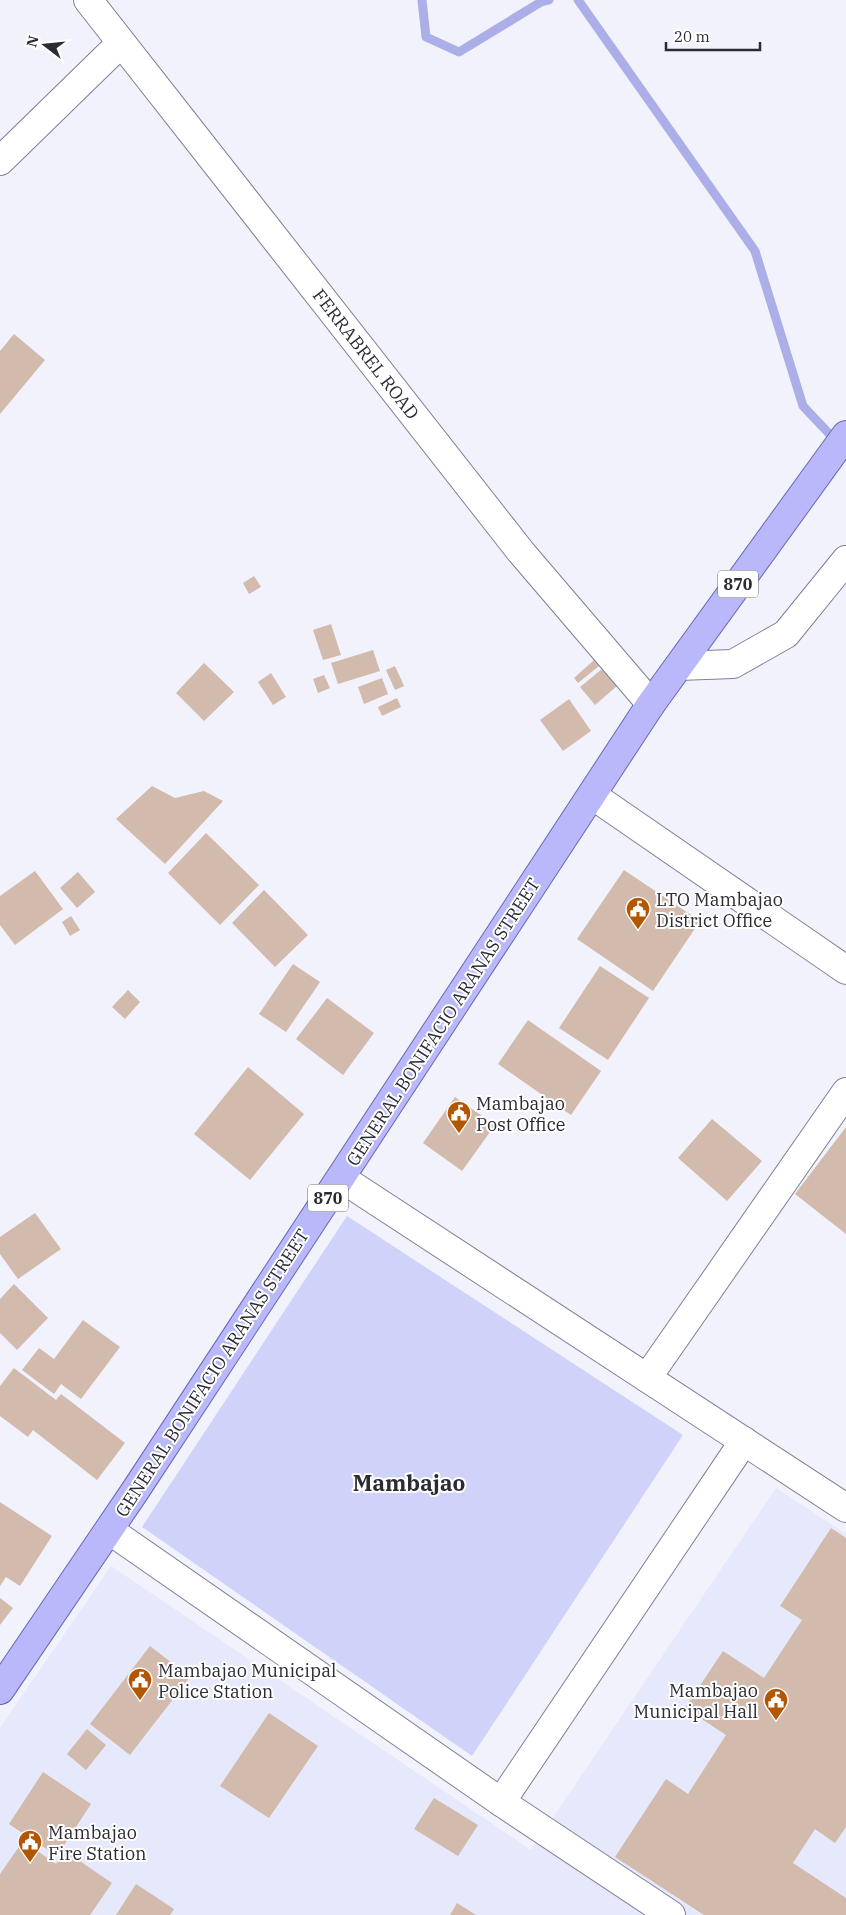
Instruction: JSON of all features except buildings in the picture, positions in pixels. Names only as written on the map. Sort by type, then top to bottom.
[{"type":"main road","name":"GENERAL BONIFACIO ARANAS STREET","points":[[0,1690],[109,1530],[651,704],[846,436]]},
{"type":"street","name":"FERRABREL ROAD","points":[[88,0],[521,552],[651,704]]},
{"type":"street","points":[[0,161],[121,43]]},
{"type":"street","points":[[679,666],[733,664],[786,634],[846,560]]},
{"type":"street","points":[[592,795],[846,970]]},
{"type":"street","points":[[648,1378],[846,1092]]},
{"type":"street","points":[[341,1178],[846,1508]]},
{"type":"street","points":[[501,1802],[744,1441]]},
{"type":"street","points":[[109,1530],[501,1802],[671,1915]]},
{"type":"shaded area","points":[[347,1216],[683,1435],[472,1756],[142,1527]]},
{"type":"shaded area","points":[[776,1488],[846,1534],[846,1915],[0,1915],[0,1728],[111,1566],[531,1850]]},
{"type":"waterway","points":[[422,0],[426,37],[459,52],[541,2],[549,0]]},
{"type":"waterway","points":[[578,0],[755,251],[803,406],[837,442]]},
{"type":"place","name":"LTO Mambajao District Office","points":[[638,930]]},
{"type":"place","name":"Mambajao Post Office","points":[[459,1134]]},
{"type":"place","name":"Mambajao Municipal Police Station","points":[[140,1701]]},
{"type":"place","name":"Mambajao Municipal Hall","points":[[776,1721]]},
{"type":"place","name":"Mambajao Fire Station","points":[[30,1863]]},
{"type":"district","name":"Mambajao","points":[[409,1482]]}]
